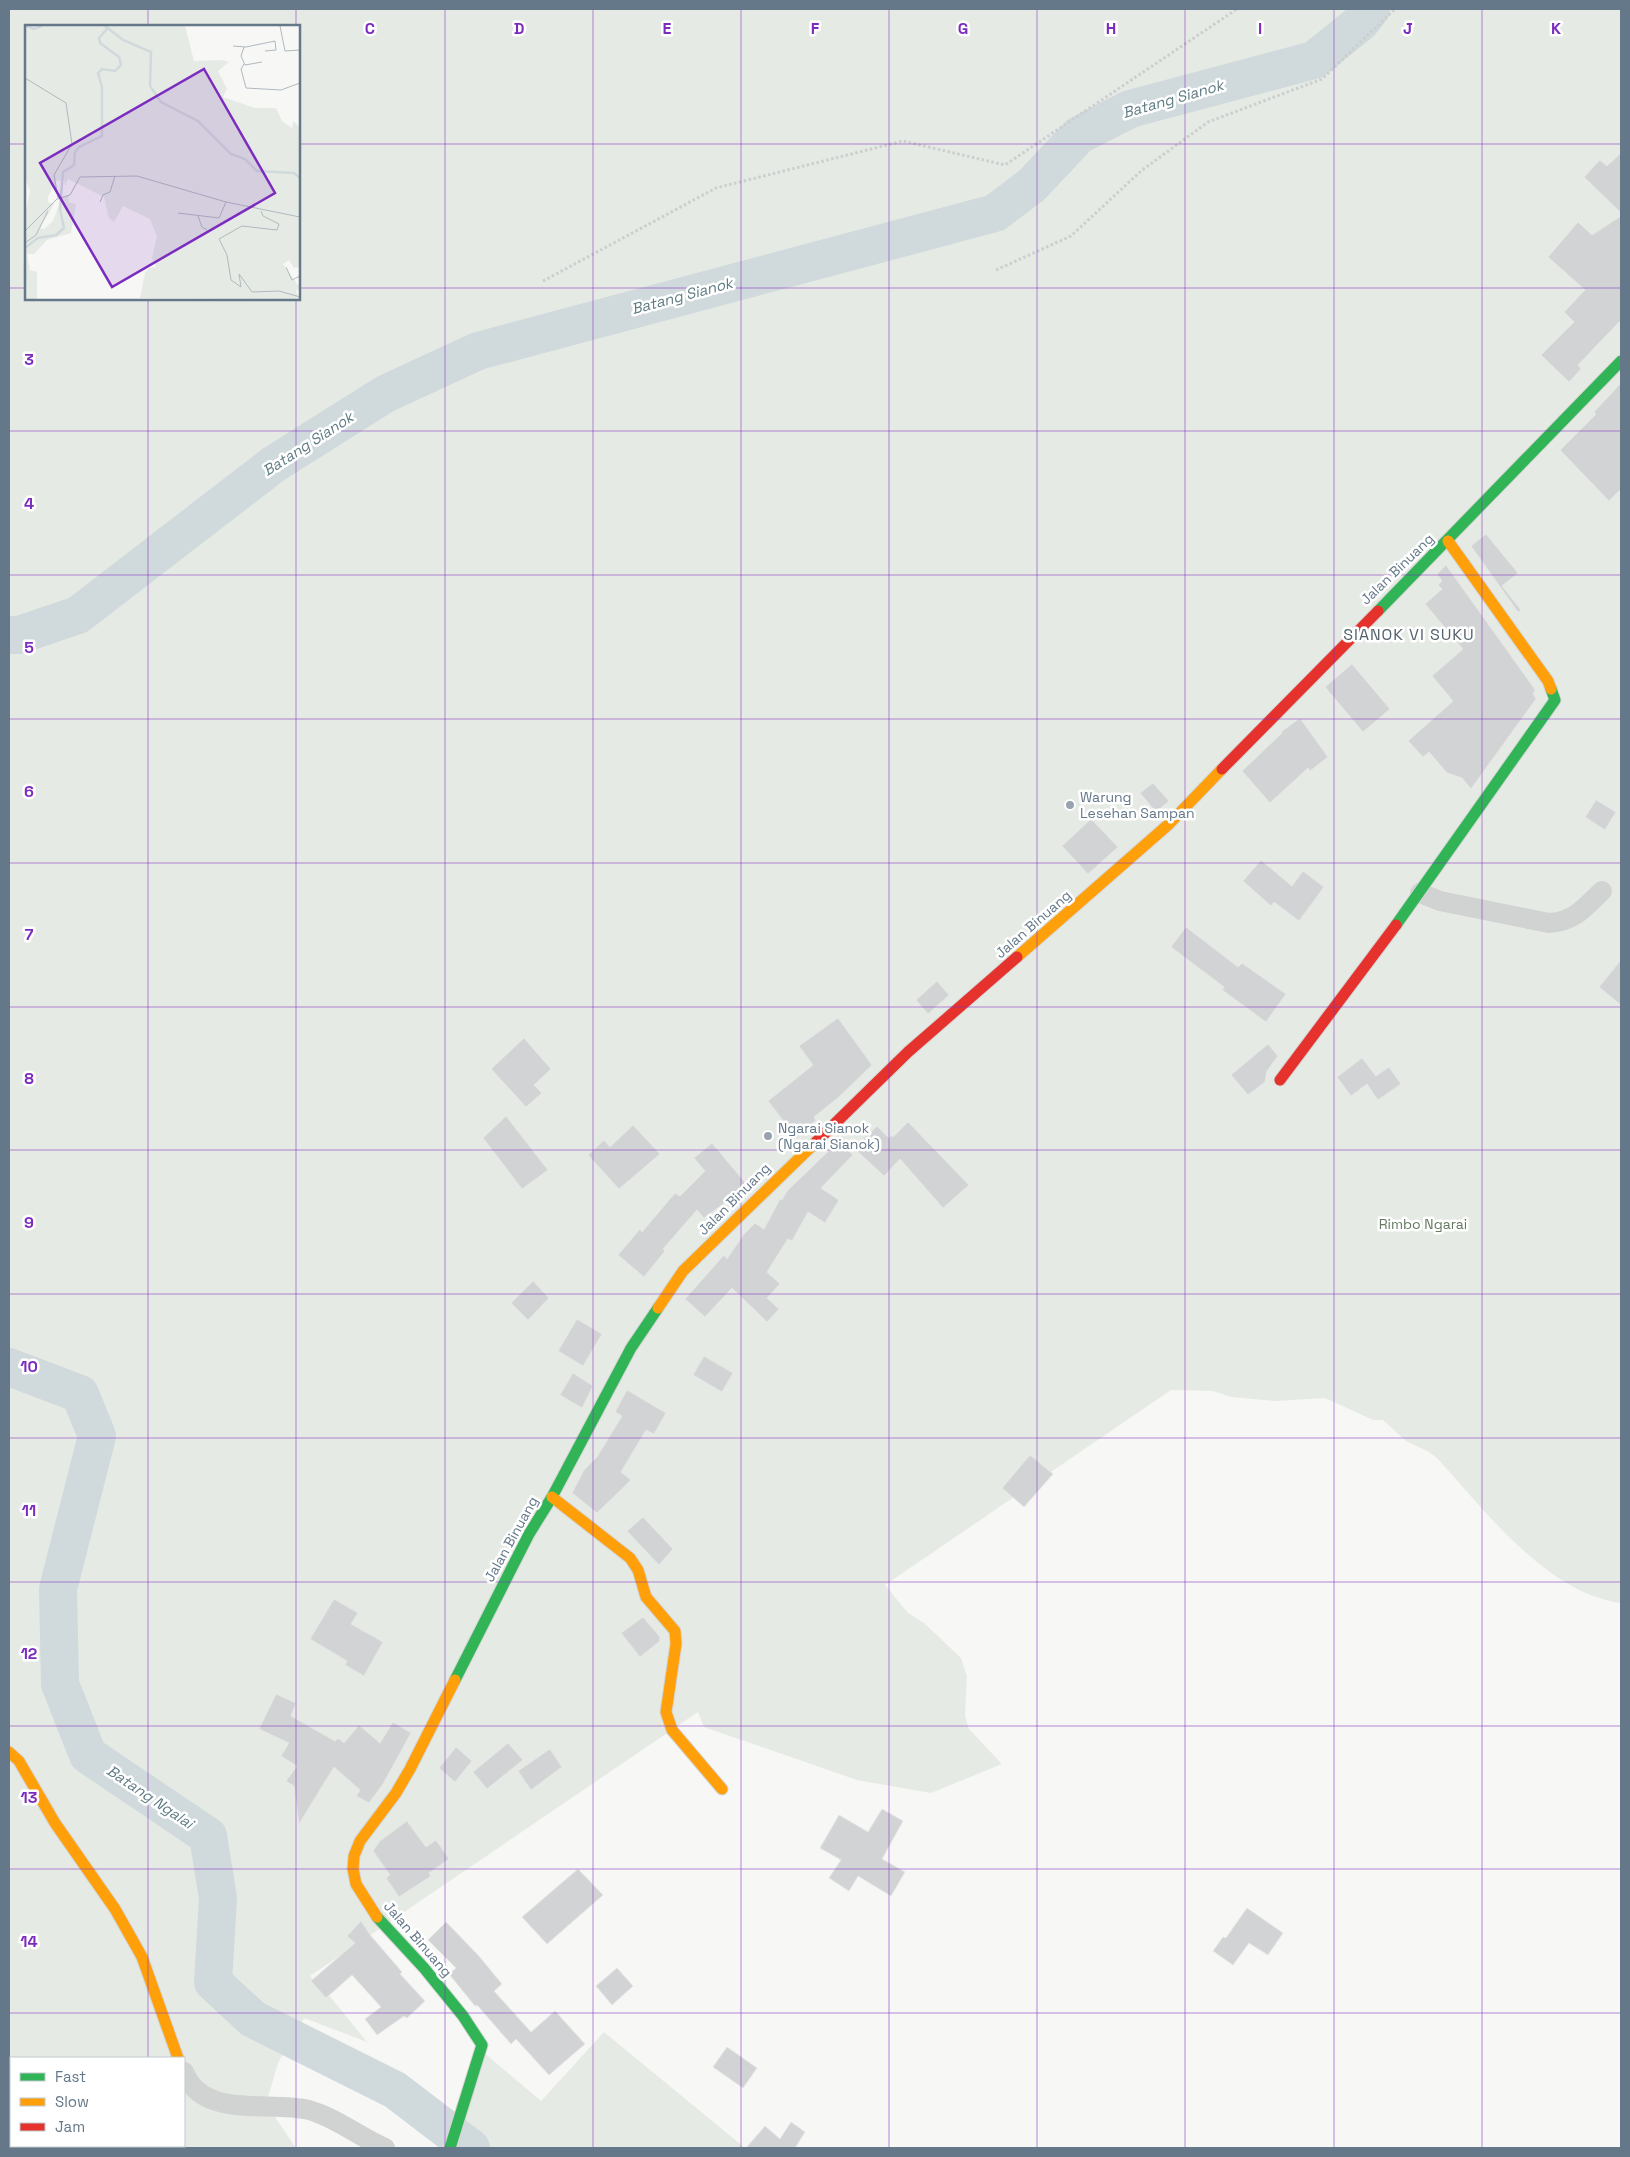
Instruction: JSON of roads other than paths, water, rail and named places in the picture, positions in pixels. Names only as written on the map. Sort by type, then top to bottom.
[{"type":"main road","name":"Jalan Binuang","points":[[450,2148],[482,2045],[424,1968],[380,1921],[356,1884],[353,1870],[354,1856],[367,1829],[396,1793],[410,1769],[528,1534],[552,1497],[631,1348],[682,1271],[908,1052],[1170,824],[1288,701],[1448,541],[1621,360]]},
{"type":"main road","points":[[1280,1080],[1420,893],[1491,788],[1555,700],[1548,681],[1448,541]]},
{"type":"main road","points":[[552,1497],[630,1558],[638,1570],[646,1597],[675,1630],[676,1644],[666,1712],[668,1721],[672,1730],[722,1789]]},
{"type":"main road","points":[[9,1752],[18,1761],[56,1823],[115,1909],[142,1957],[178,2057]]},
{"type":"street","points":[[1420,893],[1440,901],[1549,923],[1562,922],[1575,916],[1602,891]]},
{"type":"street","points":[[185,2075],[189,2086],[208,2099],[232,2104],[309,2110],[331,2119],[385,2148]]},
{"type":"waterway","name":"Batang Sianok","points":[[9,635],[19,635],[78,615],[274,464],[385,394],[478,351],[995,213],[1032,185],[1079,135],[1130,109],[1314,60],[1360,23],[1371,9]]},
{"type":"waterway","name":"Batang Ngalai","points":[[9,1367],[80,1394],[97,1436],[58,1589],[60,1684],[88,1755],[208,1836],[218,1898],[213,1982],[253,2019],[395,2090],[471,2148]]},
{"type":"place","name":"Warung Lesehan Sampan","points":[[1070,805]]},
{"type":"place","name":"Ngarai Sianok (Ngarai Sianok)","points":[[768,1136]]},
{"type":"district","name":"SIANOK VI SUKU","points":[[1409,634]]},
{"type":"park label","name":"Rimbo Ngarai","points":[[1423,1224]]}]
